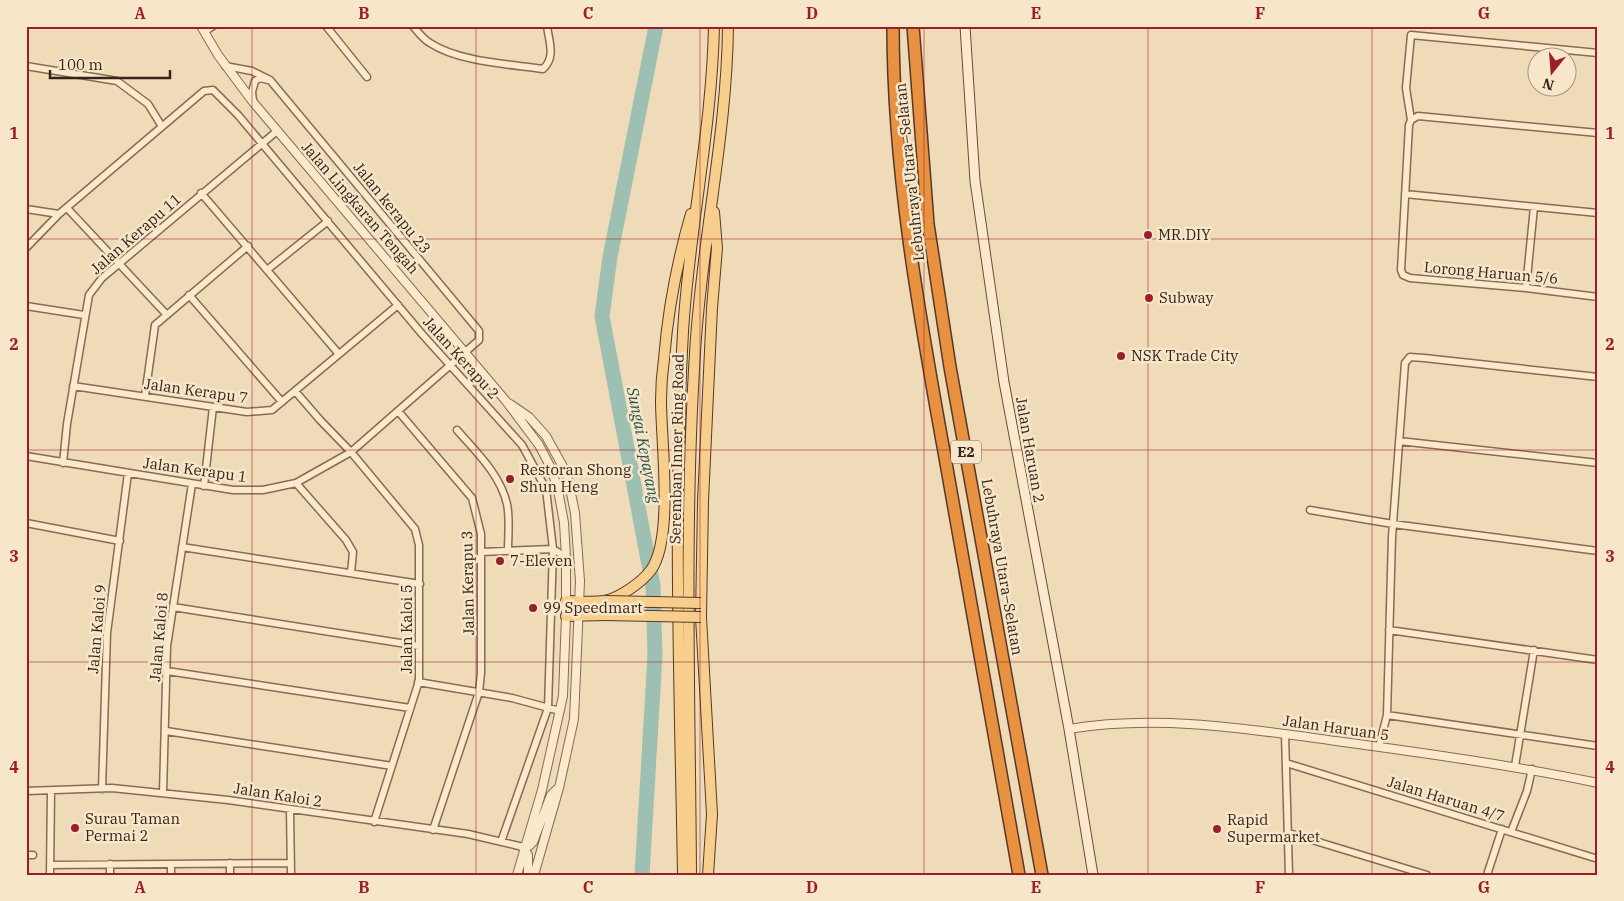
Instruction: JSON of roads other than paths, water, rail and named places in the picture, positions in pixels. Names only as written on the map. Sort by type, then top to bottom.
[{"type":"highway","name":"Lebuhraya Utara–Selatan","points":[[893,26],[897,124],[904,191],[927,358],[1019,875]]},
{"type":"highway","name":"Lebuhraya Utara–Selatan","points":[[914,26],[928,224],[950,367],[1042,875]]},
{"type":"main road","name":"Seremban Inner Ring Road","points":[[683,875],[677,655],[678,457],[684,320],[696,196],[707,115],[714,26]]},
{"type":"main road","name":"Seremban Inner Ring Road","points":[[692,875],[689,584],[694,356],[698,307],[723,102],[728,26]]},
{"type":"main road","name":"Jalan Haruan 2","points":[[965,26],[976,181],[1004,382],[1070,729],[1093,875]]},
{"type":"main road","points":[[605,601],[632,587],[651,570],[662,540],[661,400],[664,359],[673,284],[696,196]]},
{"type":"main road","points":[[708,875],[712,814],[701,603],[703,501],[717,238],[712,196]]},
{"type":"main road","points":[[566,601],[701,603]]},
{"type":"main road","points":[[566,616],[701,617]]},
{"type":"street","points":[[203,29],[213,26]]},
{"type":"street","points":[[326,26],[367,77]]},
{"type":"street","points":[[413,26],[428,42],[443,50],[493,62],[543,69],[548,64],[552,54],[547,26]]},
{"type":"street","name":"Jalan Lingkaran Tengah","points":[[203,29],[225,66],[253,102],[506,402],[539,445],[551,468],[558,490],[564,523],[566,557],[565,669],[560,711],[542,790],[523,847],[517,875]]},
{"type":"street","points":[[1598,53],[1411,35],[1406,88],[1411,120],[1409,125],[1405,194],[1598,213]]},
{"type":"street","points":[[26,66],[117,81],[148,104],[161,125],[58,214],[26,248]]},
{"type":"street","points":[[225,66],[252,71],[270,80]]},
{"type":"street","points":[[253,102],[252,92],[255,81],[260,78],[270,80]]},
{"type":"street","name":"Jalan kerapu 23","points":[[270,80],[479,331],[479,340],[466,353]]},
{"type":"street","name":"Jalan Kerapu 2","points":[[161,125],[204,91],[213,90],[218,93],[263,143],[398,305],[522,445],[546,489],[553,549],[548,708],[501,842]]},
{"type":"street","points":[[1411,120],[1418,116],[1598,134]]},
{"type":"street","name":"Jalan Kerapu 11","points":[[64,463],[73,386],[89,295],[102,278],[120,265],[201,194],[277,132]]},
{"type":"street","points":[[201,194],[248,246],[338,353]]},
{"type":"street","name":"Lorong Haruan 5/6","points":[[1405,194],[1403,275],[1410,278],[1526,288],[1598,297]]},
{"type":"street","points":[[1526,288],[1534,207]]},
{"type":"street","points":[[67,208],[167,315]]},
{"type":"street","points":[[26,209],[58,214]]},
{"type":"street","points":[[267,270],[328,221]]},
{"type":"street","points":[[145,396],[154,324],[248,246]]},
{"type":"street","points":[[189,296],[282,402]]},
{"type":"street","name":"Jalan Kerapu 7","points":[[73,386],[247,412],[272,410],[338,353],[398,305]]},
{"type":"street","points":[[26,306],[84,315]]},
{"type":"street","name":"Jalan Kerapu 1","points":[[26,456],[204,486],[248,491],[296,483],[351,452],[466,353]]},
{"type":"street","points":[[1379,747],[1387,715],[1393,524],[1405,363],[1410,357],[1424,358],[1598,377]]},
{"type":"street","name":"Jalan Kaloi 5","points":[[295,391],[351,452],[415,529],[419,545],[420,646],[418,682],[374,822]]},
{"type":"street","name":"Jalan Lingkaran Tengah","points":[[506,402],[529,417],[546,436],[567,474],[575,513],[580,616],[574,719],[559,788],[534,875]]},
{"type":"street","points":[[204,486],[213,407]]},
{"type":"street","name":"Jalan Kerapu 3","points":[[398,411],[472,498],[479,523],[481,552],[481,673],[479,692],[433,830]]},
{"type":"street","points":[[457,430],[487,465],[501,486],[507,504],[508,550]]},
{"type":"street","points":[[1400,441],[1598,464]]},
{"type":"street","name":"Jalan Kaloi 9","points":[[102,789],[106,633],[128,473]]},
{"type":"street","points":[[296,483],[346,540],[353,552],[351,573]]},
{"type":"street","name":"Jalan Kaloi 8","points":[[162,793],[168,646],[192,484]]},
{"type":"street","points":[[1310,510],[1393,524],[1598,551]]},
{"type":"street","points":[[26,524],[120,541]]},
{"type":"street","points":[[182,547],[420,584]]},
{"type":"street","points":[[481,552],[553,549],[566,557]]},
{"type":"street","points":[[173,607],[420,646]]},
{"type":"street","points":[[1389,630],[1598,660]]},
{"type":"street","points":[[1515,766],[1534,650]]},
{"type":"street","points":[[167,671],[410,708]]},
{"type":"street","points":[[418,682],[479,692],[560,711]]},
{"type":"street","points":[[1387,715],[1598,746]]},
{"type":"street","name":"Jalan Haruan 5","points":[[1070,729],[1102,724],[1164,723],[1285,734],[1515,766],[1598,783]]},
{"type":"street","points":[[166,731],[392,766]]},
{"type":"street","points":[[1285,734],[1289,875]]},
{"type":"street","name":"Jalan Haruan 4/7","points":[[1286,763],[1598,859]]},
{"type":"street","points":[[1510,832],[1524,798],[1532,769]]},
{"type":"street","points":[[528,875],[528,855],[523,847],[529,846],[533,842],[551,796],[559,788]]},
{"type":"street","name":"Jalan Kaloi 2","points":[[26,791],[102,789],[228,800],[433,830],[523,847]]},
{"type":"street","points":[[50,875],[51,791]]},
{"type":"street","points":[[290,810],[291,875]]},
{"type":"street","points":[[1487,875],[1502,829]]},
{"type":"street","points":[[1289,832],[1428,875]]},
{"type":"street","points":[[230,863],[230,875]]},
{"type":"street","points":[[50,864],[291,863]]},
{"type":"street","points":[[110,864],[110,875]]},
{"type":"street","points":[[171,864],[171,875]]},
{"type":"waterway","name":"Sungai Kepayang","points":[[642,875],[655,655],[653,586],[602,316],[610,257],[656,26]]},
{"type":"place","name":"MR.DIY","points":[[1148,235]]},
{"type":"place","name":"Subway","points":[[1149,298]]},
{"type":"place","name":"NSK Trade City","points":[[1121,356]]},
{"type":"place","name":"Restoran Shong Shun Heng","points":[[510,479]]},
{"type":"place","name":"7-Eleven","points":[[500,561]]},
{"type":"place","name":"99 Speedmart","points":[[533,608]]},
{"type":"place","name":"Surau Taman Permai 2","points":[[75,828]]},
{"type":"place","name":"Rapid Supermarket","points":[[1217,829]]}]
